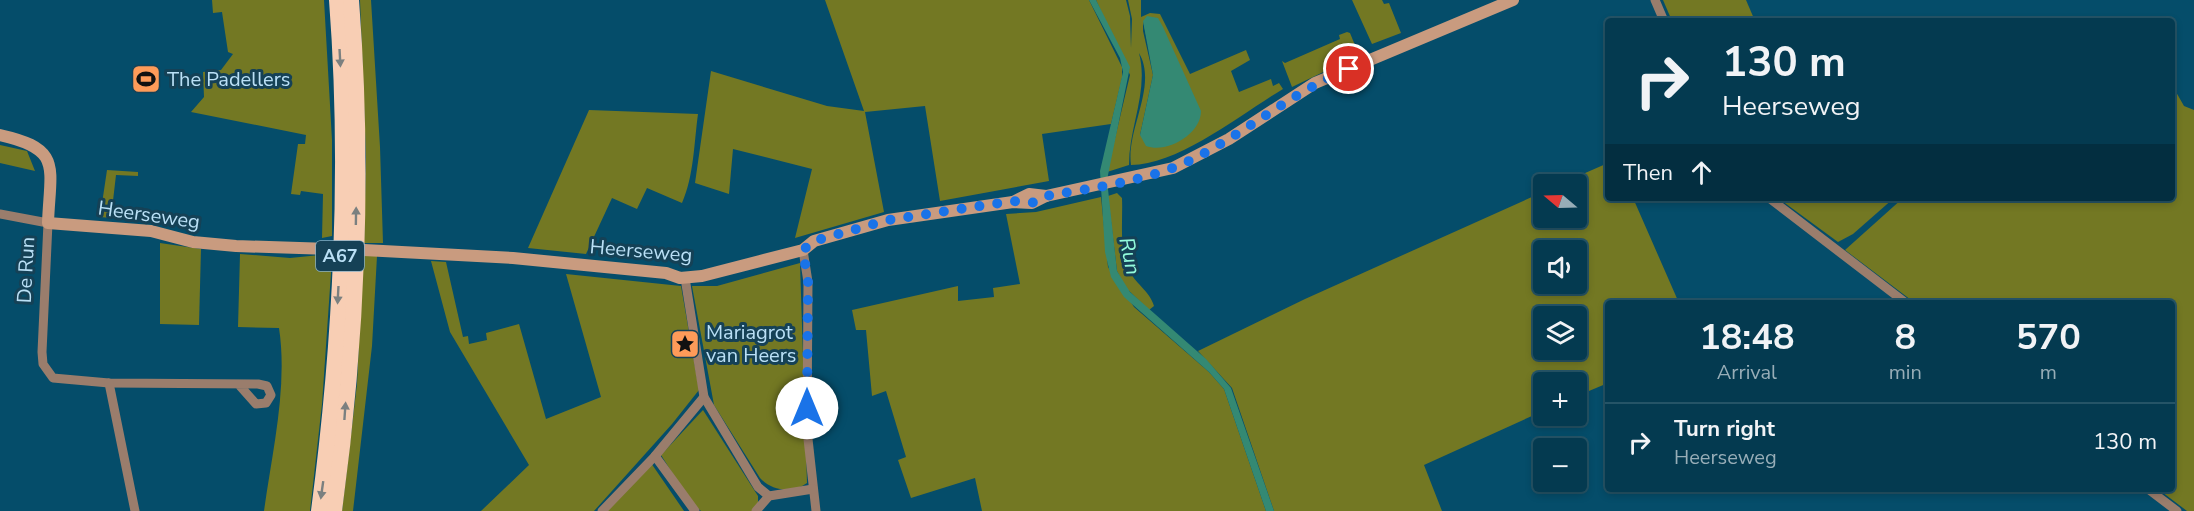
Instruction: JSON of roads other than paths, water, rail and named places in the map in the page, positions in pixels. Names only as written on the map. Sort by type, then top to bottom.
[{"type":"highway","name":"A67","points":[[319,511],[335,347],[341,229],[341,89],[337,0]]},
{"type":"highway","name":"A67","points":[[334,511],[349,359],[356,230],[357,149],[351,0]]},
{"type":"street","name":"Heerseweg","points":[[364,250],[513,258],[666,273],[685,278],[803,250],[814,241],[888,220],[1013,201],[1029,194],[1046,196],[1098,187],[1173,168],[1193,159],[1315,83],[1513,0]]},
{"type":"street","points":[[1655,0],[1663,18]]},
{"type":"street","name":"De Run","points":[[0,135],[33,144],[44,154],[50,167],[43,364],[53,378],[240,386]]},
{"type":"street","points":[[1773,201],[1902,300]]},
{"type":"street","name":"Heerseweg","points":[[0,214],[48,223],[151,231],[193,242],[236,246],[330,249]]},
{"type":"street","points":[[803,250],[808,282],[807,430],[816,511]]},
{"type":"street","points":[[685,278],[704,397],[758,487],[769,496]]},
{"type":"street","points":[[109,382],[135,511]]},
{"type":"street","points":[[602,511],[655,456],[704,397]]},
{"type":"street","points":[[655,456],[694,511]]},
{"type":"street","points":[[756,511],[769,496],[813,489]]},
{"type":"street","points":[[2152,492],[2176,511]]},
{"type":"place","name":"The Padellers","points":[[146,79]]},
{"type":"place","name":"Mariagrot van Heers","points":[[685,344]]},
{"type":"water label","name":"Run","points":[[1130,256]]}]
